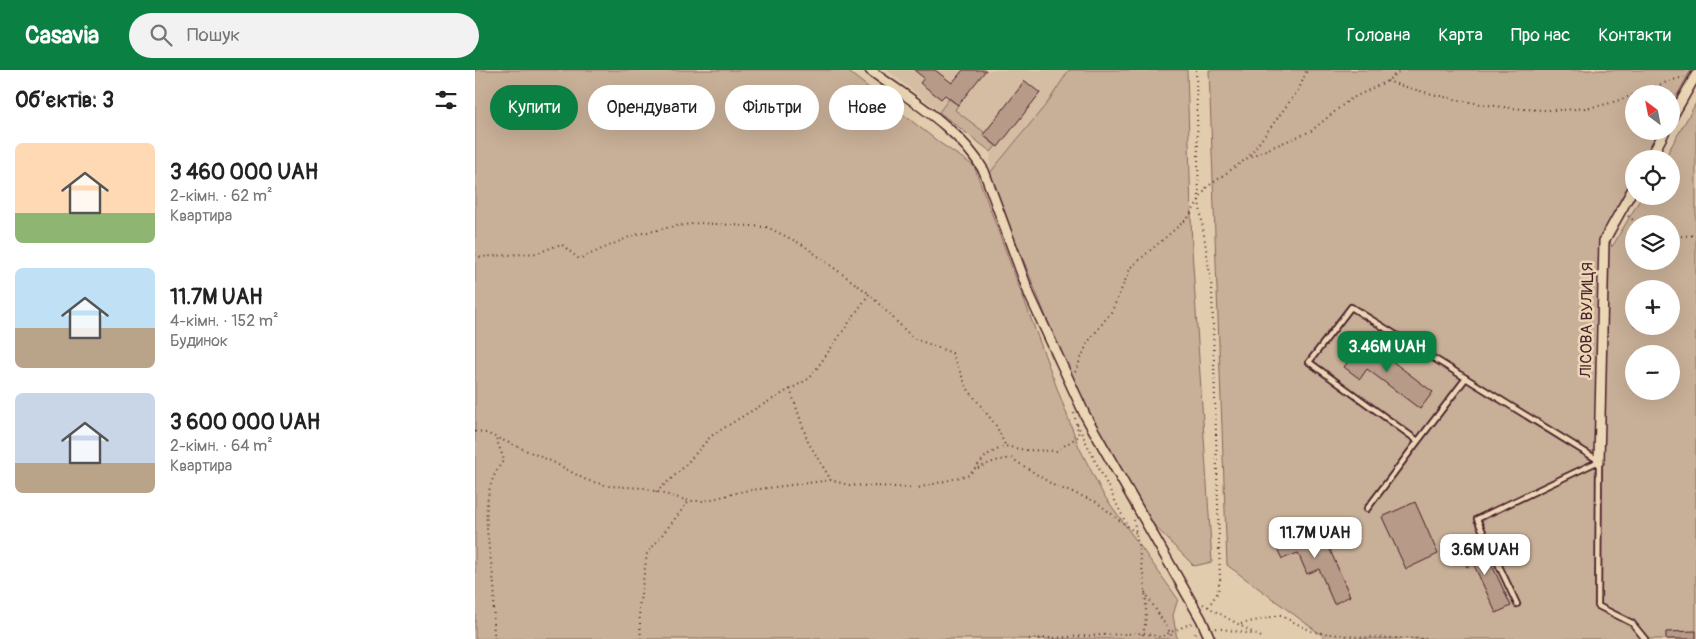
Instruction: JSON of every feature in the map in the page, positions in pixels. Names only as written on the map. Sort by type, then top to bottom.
[{"type":"street","points":[[870,70],[963,141],[984,171],[1030,296],[1071,381],[1085,415],[1201,619],[1210,639]]},
{"type":"street","points":[[1680,103],[1696,75]]},
{"type":"street","name":"ЛІСОВА ВУЛИЦЯ","points":[[1599,461],[1604,241],[1625,202]]},
{"type":"lane","points":[[1418,441],[1309,362],[1351,307],[1599,461]]},
{"type":"lane","points":[[1367,509],[1466,378]]},
{"type":"lane","points":[[1517,604],[1477,519],[1599,461]]},
{"type":"lane","points":[[1599,461],[1598,606],[1632,623],[1645,639]]},
{"type":"path","points":[[1029,639],[1144,632],[1160,637],[1171,634],[1201,619],[1218,592],[1220,579],[1212,289],[1199,200],[1196,70]]},
{"type":"path","points":[[1249,157],[1299,89],[1307,70]]},
{"type":"path","points":[[1071,381],[1087,342],[1111,311],[1131,267],[1188,218],[1207,187],[1249,157],[1311,131],[1349,100],[1387,81],[1401,70]]},
{"type":"path","points":[[1387,81],[1422,93],[1467,101],[1556,110],[1599,106],[1681,77]]},
{"type":"path","points":[[1621,209],[1628,215]]},
{"type":"path","points":[[475,255],[479,257],[538,253],[561,244],[579,259],[634,235],[676,226],[699,223],[767,227],[803,245],[869,294],[913,338],[953,354],[967,388],[997,427],[1005,446]]},
{"type":"path","points":[[1680,237],[1696,235]]},
{"type":"path","points":[[656,492],[681,470],[711,436],[810,378],[869,294]]},
{"type":"path","points":[[790,389],[808,442],[831,480]]},
{"type":"path","points":[[976,469],[987,455],[1005,446],[1025,450],[1056,451],[1079,436],[1072,405]]},
{"type":"path","points":[[1076,423],[1081,428],[1127,525]]},
{"type":"path","points":[[475,432],[521,448],[553,462],[586,480],[656,492],[689,501],[705,501],[744,491],[831,480],[848,485],[918,488],[969,474],[995,461],[1011,458],[1055,486],[1095,501],[1136,533]]},
{"type":"path","points":[[495,639],[492,621],[495,587],[487,542],[485,504],[495,470],[504,460],[496,438]]},
{"type":"path","points":[[641,639],[639,608],[647,554],[689,501]]},
{"type":"path","points":[[1134,516],[1147,605],[1144,632],[1141,639]]},
{"type":"path","points":[[1144,590],[1171,634],[1171,639]]},
{"type":"path","points":[[1201,603],[1241,624],[1264,639]]},
{"type":"path","points":[[1241,624],[1280,615],[1313,632],[1358,637],[1433,639]]},
{"type":"path","points":[[1201,619],[1212,628],[1257,635]]},
{"type":"shaded area","points":[[475,70],[846,70],[865,85],[829,85],[829,130],[904,130],[904,115],[974,166],[1079,447],[1103,494],[1178,599],[1173,615],[1177,639],[475,639]]},
{"type":"shaded area","points":[[887,70],[1069,70],[1048,102],[989,174],[991,152]]},
{"type":"shaded area","points":[[1069,70],[1187,70],[1192,249],[1212,562],[1194,566],[1144,515],[1070,377],[989,174],[1048,102]]},
{"type":"shaded area","points":[[1209,70],[1691,70],[1680,90],[1680,85],[1625,85],[1625,140],[1653,140],[1648,150],[1625,150],[1625,192],[1606,227],[1612,247],[1625,225],[1625,270],[1680,270],[1680,215],[1631,215],[1637,205],[1680,205],[1680,150],[1669,150],[1675,140],[1680,140],[1680,131],[1696,103],[1696,639],[1327,639],[1227,565]]},
{"type":"shaded area","points":[[949,99],[958,105],[955,110],[984,132],[983,135],[996,146],[991,152],[939,112]]},
{"type":"building","points":[[914,70],[935,70],[952,83],[963,70],[986,70],[958,105],[945,95],[941,99],[920,83],[924,78]]},
{"type":"building","points":[[1025,81],[1040,93],[998,147],[983,135]]},
{"type":"building","points":[[1366,337],[1382,349],[1380,352],[1433,392],[1420,409],[1367,369],[1360,379],[1344,367]]},
{"type":"building","points":[[1415,502],[1438,554],[1406,569],[1382,517]]},
{"type":"building","points":[[1307,528],[1310,534],[1321,529],[1350,596],[1334,604],[1319,569],[1307,574],[1298,553],[1282,559],[1274,542]]},
{"type":"building","points":[[1472,540],[1485,566],[1491,563],[1511,606],[1496,613],[1473,563],[1467,567],[1456,547]]},
{"type":"building","points":[[1696,631],[1696,639],[1666,639],[1666,632]]}]
